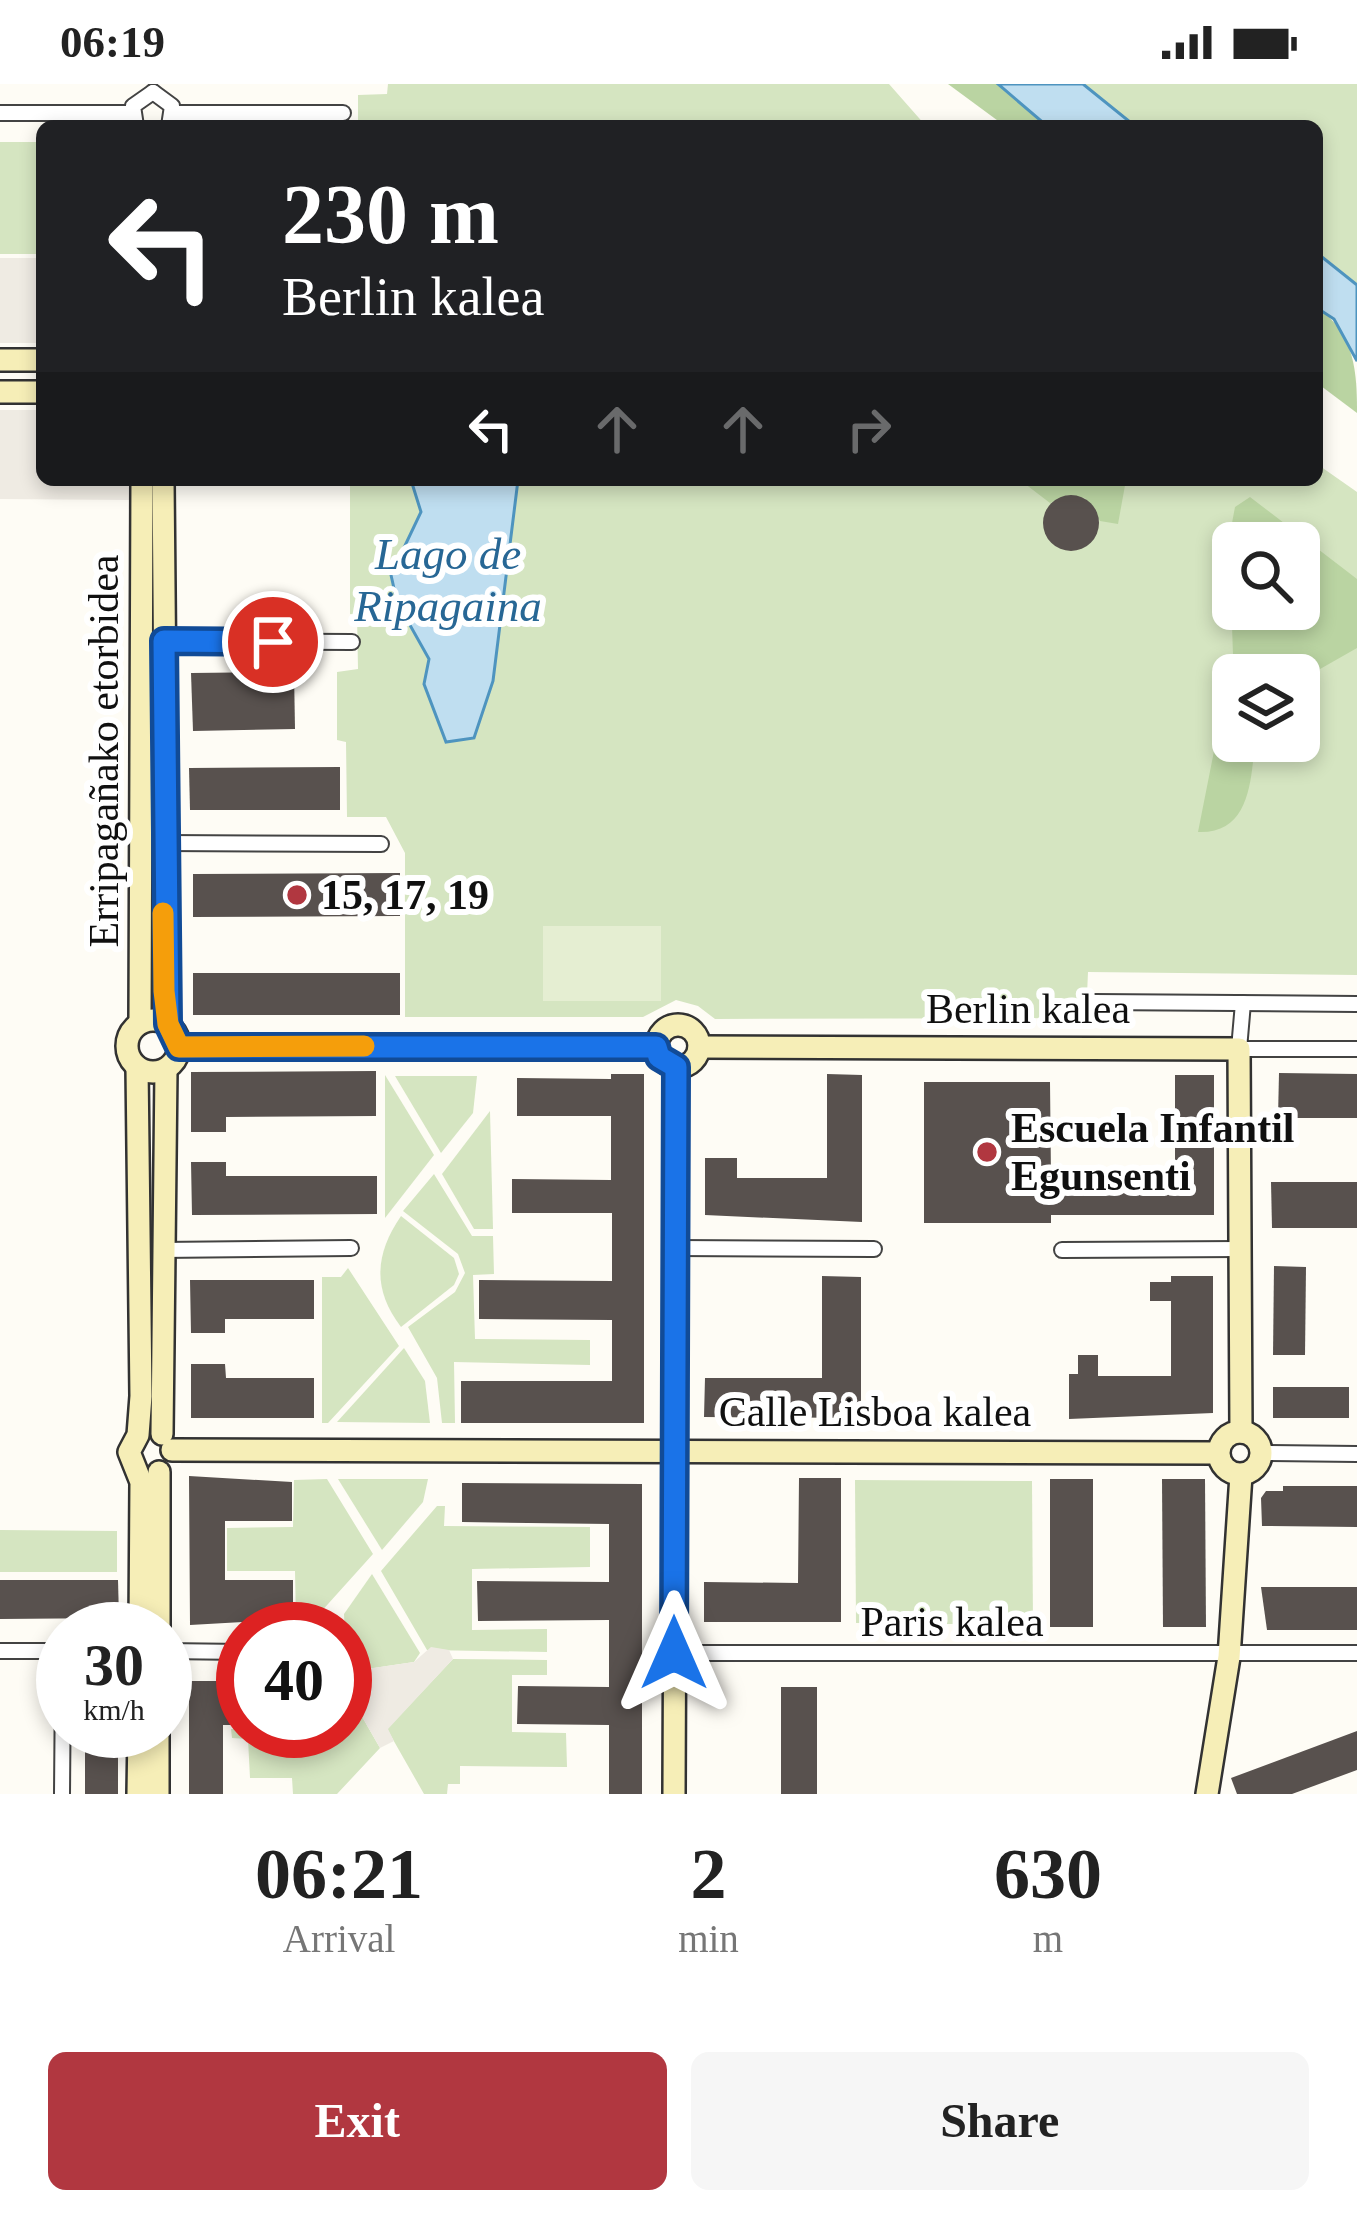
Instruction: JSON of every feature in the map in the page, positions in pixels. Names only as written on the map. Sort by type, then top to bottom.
[{"type":"street","points":[[0,112],[134,119],[136,100],[153,88],[170,100],[172,119],[343,113]]},
{"type":"street","points":[[0,360],[36,360]]},
{"type":"street","points":[[0,392],[36,392]]},
{"type":"street","name":"Erripagañako etorbidea","points":[[140,1023],[142,486]]},
{"type":"street","name":"Erripagañako etorbidea","points":[[163,486],[168,1024]]},
{"type":"street","name":"Erripagañako etorbidea","points":[[164,641],[352,642]]},
{"type":"street","name":"Erripagañako etorbidea","points":[[163,843],[381,844]]},
{"type":"street","points":[[1094,1002],[1357,1004]]},
{"type":"street","points":[[1241,1432],[1239,1049],[1243,1003]]},
{"type":"street","points":[[157,1602],[148,1470],[129,1451],[138,1435],[137,1067],[127,1045],[140,1023],[168,1024],[179,1047]]},
{"type":"street","points":[[678,1024],[689,1027],[700,1047],[692,1062],[676,1067],[659,1057],[656,1047],[667,1027],[678,1024]]},
{"type":"street","points":[[179,1047],[656,1047]]},
{"type":"street","points":[[141,1602],[148,1470],[167,1442],[161,1250],[166,1069],[179,1047]]},
{"type":"street","name":"Berlin kalea","points":[[700,1047],[1357,1049]]},
{"type":"street","points":[[137,1067],[166,1069]]},
{"type":"street","points":[[674,1794],[676,1067]]},
{"type":"street","points":[[161,1250],[351,1248]]},
{"type":"street","points":[[676,1248],[874,1249]]},
{"type":"street","points":[[1062,1250],[1240,1249]]},
{"type":"street","points":[[1241,1432],[1256,1438],[1262,1453],[1256,1468],[1241,1475],[1225,1469],[1218,1453],[1225,1437],[1241,1432]]},
{"type":"street","name":"Calle Lisboa kalea","points":[[138,1435],[167,1442],[676,1451],[1218,1453]]},
{"type":"street","points":[[1262,1453],[1357,1454]]},
{"type":"street","points":[[1207,1794],[1229,1657],[1241,1475]]},
{"type":"street","points":[[0,1651],[36,1651]]},
{"type":"street","name":"Paris kalea","points":[[674,1653],[1229,1657],[1357,1653]]},
{"type":"street","points":[[62,1758],[62,1794]]},
{"type":"street","points":[[138,1794],[139,1758]]},
{"type":"street","points":[[158,1758],[158,1794]]},
{"type":"green space","points":[[388,84],[889,84],[921,120],[358,120],[358,95],[387,94]]},
{"type":"green space","points":[[948,84],[998,84],[1040,120],[997,120]]},
{"type":"green space","points":[[1083,84],[1357,84],[1357,285],[1323,258],[1323,120],[1128,120]]},
{"type":"green space","points":[[0,142],[36,142],[36,254],[0,254]]},
{"type":"green space","points":[[1323,313],[1339,329],[1351,354],[1357,413],[1323,388]]},
{"type":"green space","points":[[1323,468],[1357,492],[1357,975],[1088,972],[1086,1018],[715,1019],[698,1006],[676,1000],[643,1017],[405,1017],[405,853],[386,817],[347,817],[346,742],[337,740],[337,672],[358,669],[357,615],[350,614],[350,486],[1323,486]]},
{"type":"green space","points":[[1028,486],[1125,486],[1118,524],[1100,521],[1085,498],[1067,495],[1050,503]]},
{"type":"green space","points":[[1250,497],[1283,522],[1232,522],[1235,507]]},
{"type":"green space","points":[[1320,551],[1357,579],[1357,648],[1320,669],[1320,654],[1233,654],[1232,630],[1320,630]]},
{"type":"green space","points":[[1212,761],[1252,762],[1238,815],[1215,830],[1198,832]]},
{"type":"green space","points":[[543,926],[661,926],[661,1001],[543,1001]]},
{"type":"green space","points":[[385,1075],[434,1155],[385,1218]]},
{"type":"green space","points":[[395,1076],[477,1076],[473,1113],[441,1153]]},
{"type":"green space","points":[[490,1111],[493,1229],[474,1229],[442,1174]]},
{"type":"green space","points":[[434,1174],[472,1236],[493,1236],[494,1274],[473,1275],[475,1339],[590,1340],[590,1365],[454,1362],[455,1423],[442,1423],[437,1378],[408,1327],[455,1292],[465,1273],[458,1254],[403,1211]]},
{"type":"green space","points":[[401,1216],[454,1258],[459,1274],[454,1285],[401,1327],[385,1299],[380,1272],[386,1244]]},
{"type":"green space","points":[[348,1268],[399,1346],[328,1423],[322,1423],[322,1277],[341,1277]]},
{"type":"green space","points":[[404,1348],[425,1381],[430,1423],[337,1422]]},
{"type":"green space","points":[[327,1479],[373,1554],[330,1602],[296,1602],[295,1571],[227,1571],[227,1528],[293,1527],[294,1480]]},
{"type":"green space","points":[[338,1479],[428,1479],[423,1502],[382,1550]]},
{"type":"green space","points":[[855,1480],[1032,1481],[1033,1625],[856,1623]]},
{"type":"green space","points":[[437,1506],[445,1506],[444,1526],[590,1527],[590,1567],[472,1569],[472,1630],[547,1629],[547,1652],[427,1650],[381,1571]]},
{"type":"green space","points":[[0,1530],[117,1531],[117,1572],[0,1572]]},
{"type":"green space","points":[[372,1574],[420,1653],[414,1662],[372,1668],[372,1602],[352,1602]]},
{"type":"green space","points":[[453,1659],[547,1660],[547,1675],[512,1675],[512,1732],[566,1733],[567,1767],[460,1766],[460,1784],[448,1784],[447,1794],[424,1794],[387,1729]]},
{"type":"green space","points":[[372,1734],[380,1748],[372,1757]]},
{"type":"green space","points":[[249,1758],[371,1758],[337,1794],[293,1794],[292,1778],[250,1778]]},
{"type":"shaded area","points":[[0,258],[36,258],[36,343],[0,343]]},
{"type":"shaded area","points":[[0,410],[36,410],[36,486],[129,486],[129,500],[0,499]]},
{"type":"shaded area","points":[[431,1647],[449,1650],[453,1659],[388,1729],[394,1741],[380,1748],[372,1734],[372,1668],[414,1662]]},
{"type":"water","points":[[998,84],[1083,84],[1128,120],[1040,120]]},
{"type":"water","points":[[1323,258],[1357,285],[1357,361],[1334,319],[1323,312]]},
{"type":"water","name":"Lago de Ripagaina","points":[[413,486],[517,486],[493,681],[474,738],[446,742],[424,684],[429,659],[397,602],[391,575],[421,512]]},
{"type":"building","points":[[1071,495],[1091,503],[1099,523],[1091,543],[1071,551],[1051,543],[1043,523],[1051,503]]},
{"type":"building","points":[[294,672],[295,729],[193,731],[191,673]]},
{"type":"building","points":[[340,767],[340,810],[190,810],[189,768]]},
{"type":"building","name":"15, 17, 19","points":[[400,873],[400,916],[193,917],[193,874]]},
{"type":"building","points":[[193,973],[400,973],[400,1015],[193,1015]]},
{"type":"building","points":[[376,1071],[376,1116],[226,1117],[226,1132],[191,1132],[191,1072]]},
{"type":"building","points":[[1279,1073],[1357,1074],[1357,1118],[1278,1118]]},
{"type":"building","points":[[611,1074],[644,1074],[644,1423],[461,1423],[461,1381],[612,1381],[612,1320],[479,1319],[479,1280],[612,1281],[612,1213],[512,1213],[512,1179],[611,1180],[611,1116],[517,1116],[517,1078],[611,1079]]},
{"type":"building","points":[[827,1074],[862,1075],[862,1222],[705,1215],[705,1158],[737,1158],[737,1178],[827,1178]]},
{"type":"building","name":"Escuela Infantil Egunsenti","points":[[1175,1075],[1214,1075],[1214,1215],[1051,1215],[1051,1223],[924,1223],[924,1082],[1050,1082],[1051,1179],[1175,1179]]},
{"type":"building","points":[[191,1162],[226,1162],[226,1176],[377,1176],[377,1214],[192,1215]]},
{"type":"building","points":[[1271,1182],[1357,1182],[1357,1228],[1272,1228]]},
{"type":"building","points":[[1274,1266],[1306,1267],[1305,1355],[1273,1355]]},
{"type":"building","points":[[822,1276],[861,1277],[861,1418],[704,1417],[705,1378],[822,1378]]},
{"type":"building","points":[[1171,1276],[1213,1276],[1213,1413],[1069,1419],[1069,1374],[1078,1374],[1078,1355],[1098,1355],[1098,1376],[1171,1376],[1171,1301],[1150,1301],[1150,1282],[1171,1282]]},
{"type":"building","points":[[190,1280],[314,1280],[314,1319],[225,1319],[225,1333],[191,1333]]},
{"type":"building","points":[[191,1364],[225,1364],[226,1378],[314,1378],[314,1418],[191,1418]]},
{"type":"building","points":[[1273,1387],[1349,1387],[1349,1418],[1273,1418]]},
{"type":"building","points":[[189,1476],[292,1482],[292,1521],[225,1521],[225,1580],[293,1580],[293,1602],[216,1602],[216,1623],[192,1625]]},
{"type":"building","points":[[799,1478],[841,1478],[841,1622],[704,1622],[704,1582],[798,1583]]},
{"type":"building","points":[[1050,1479],[1093,1479],[1093,1627],[1050,1627]]},
{"type":"building","points":[[1162,1479],[1205,1479],[1206,1627],[1163,1627]]},
{"type":"building","points":[[462,1483],[642,1484],[642,1794],[609,1794],[609,1725],[517,1724],[518,1686],[609,1687],[609,1620],[478,1621],[477,1581],[609,1582],[609,1524],[462,1522]]},
{"type":"building","points":[[1283,1486],[1357,1486],[1357,1527],[1262,1526],[1261,1498],[1266,1491],[1283,1491]]},
{"type":"building","points":[[0,1580],[118,1580],[119,1602],[36,1602],[36,1619],[0,1619]]},
{"type":"building","points":[[1261,1587],[1357,1587],[1357,1630],[1267,1630]]},
{"type":"building","points":[[192,1681],[216,1681],[216,1758],[223,1758],[223,1794],[189,1794]]},
{"type":"building","points":[[781,1687],[817,1687],[817,1794],[781,1794]]},
{"type":"building","points":[[1357,1731],[1357,1770],[1292,1794],[1237,1794],[1231,1778]]},
{"type":"building","points":[[85,1758],[118,1758],[118,1794],[85,1794]]},
{"type":"slow traffic","points":[[163,913],[164,991],[168,1024],[179,1047],[364,1046]]},
{"type":"place","name":"15, 17, 19","points":[[297,895]]},
{"type":"place","name":"Escuela Infantil Egunsenti","points":[[987,1152]]},
{"type":"route","points":[[273,642],[164,641],[164,991],[168,1024],[179,1047],[656,1047],[659,1057],[676,1067],[674,1653]]}]
